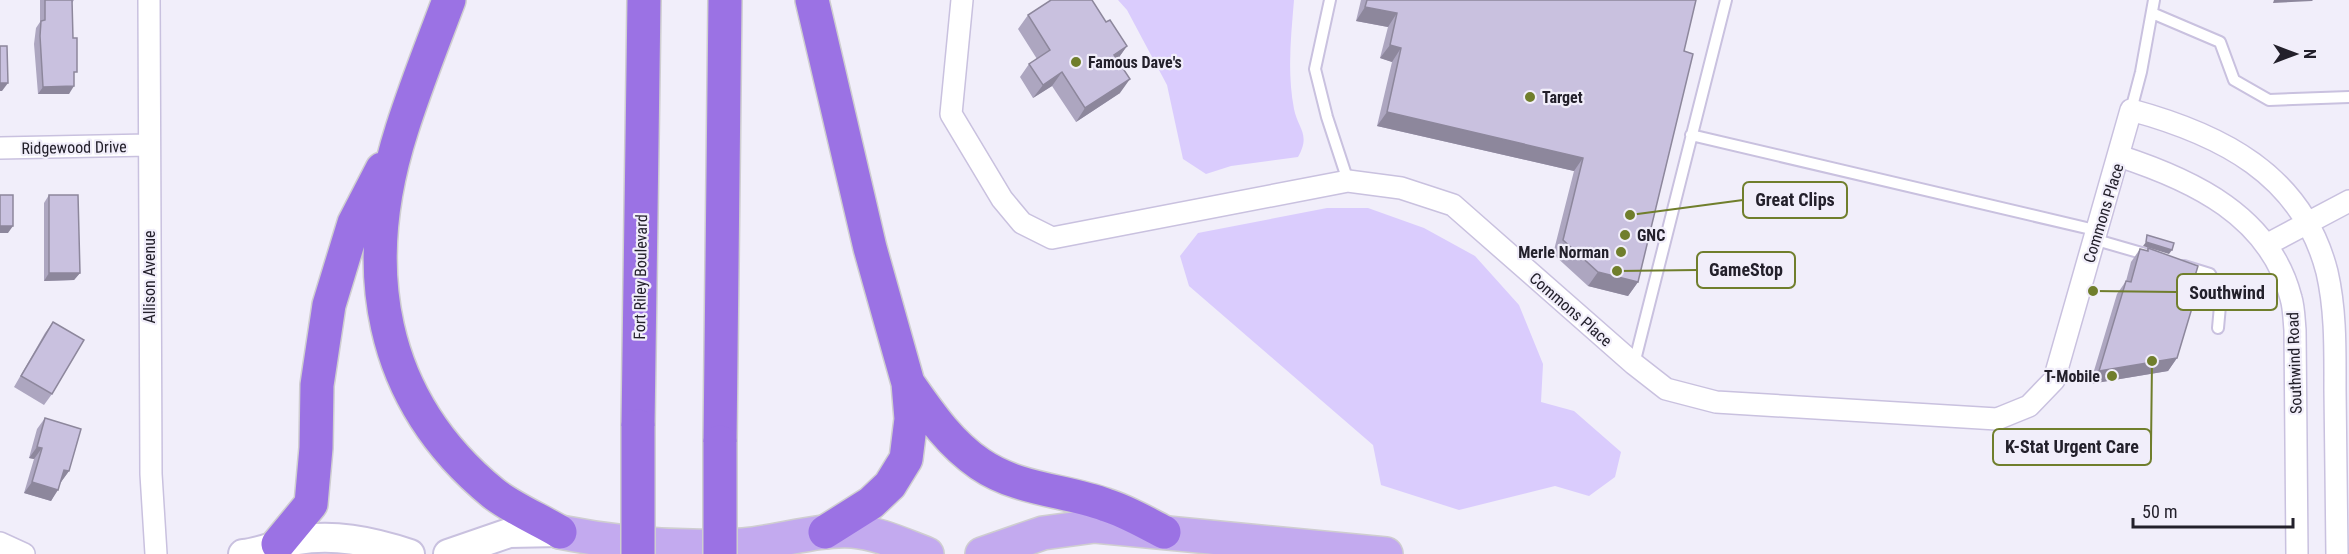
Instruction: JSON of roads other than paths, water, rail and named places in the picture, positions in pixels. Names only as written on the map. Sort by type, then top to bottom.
[{"type":"highway","points":[[449,0],[402,130],[387,192],[379,255],[385,314],[404,379],[421,411],[447,451],[495,495],[560,532]]},
{"type":"highway","name":"Fort Riley Boulevard","points":[[638,554],[644,0]]},
{"type":"highway","points":[[720,554],[725,0]]},
{"type":"highway","points":[[812,0],[870,248],[908,383],[911,419],[906,459],[890,485],[871,503],[825,532]]},
{"type":"highway","points":[[278,544],[311,504],[316,448],[317,385],[329,305],[354,224],[402,130]]},
{"type":"highway","points":[[908,383],[936,423],[952,441],[982,465],[1036,487],[1106,505],[1164,532]]},
{"type":"main road","points":[[982,554],[1067,528],[1095,526],[1386,554]]},
{"type":"main road","points":[[560,532],[615,543],[660,546],[741,545],[825,532],[852,531],[877,536],[927,554]]},
{"type":"street","name":"Allison Avenue","points":[[149,0],[151,474],[156,554]]},
{"type":"street","name":"Commons Place","points":[[962,0],[951,114],[1002,199],[1022,223],[1052,238],[1348,181],[1401,188],[1453,205],[1666,389],[1716,402],[1997,419],[2029,406],[2054,380],[2094,234],[2120,156],[2131,110]]},
{"type":"street","points":[[2131,110],[2178,123],[2229,146],[2272,179],[2307,222],[2326,271],[2335,329],[2337,554]]},
{"type":"street","name":"Ridgewood Drive","points":[[0,148],[148,145]]},
{"type":"street","name":"Southwind Road","points":[[2120,156],[2168,172],[2199,187],[2250,226],[2266,245],[2280,268],[2292,298],[2295,330],[2297,554]]},
{"type":"street","points":[[2266,245],[2349,201]]},
{"type":"street","points":[[448,554],[509,533],[560,532]]},
{"type":"street","points":[[243,554],[278,544],[322,538],[360,539],[410,554]]},
{"type":"street","points":[[0,543],[24,554]]},
{"type":"lane","points":[[1330,0],[1315,69],[1348,181]]},
{"type":"lane","points":[[1634,363],[1726,0]]},
{"type":"lane","points":[[2131,110],[2141,72],[2154,0]]},
{"type":"lane","points":[[2152,13],[2220,42],[2234,80],[2269,100],[2349,97]]},
{"type":"lane","points":[[1691,135],[2094,234],[2210,274],[2221,295],[2218,328]]},
{"type":"place","name":"Famous Dave's","points":[[1076,62]]},
{"type":"place","name":"Target","points":[[1530,97]]},
{"type":"place","name":"Great Clips","points":[[1630,215]]},
{"type":"place","name":"GNC","points":[[1625,235]]},
{"type":"place","name":"Merle Norman","points":[[1621,252]]},
{"type":"place","name":"GameStop","points":[[1617,271]]},
{"type":"place","name":"Southwind","points":[[2093,291]]},
{"type":"place","name":"K-Stat Urgent Care","points":[[2152,361]]},
{"type":"place","name":"T-Mobile","points":[[2112,376]]}]
